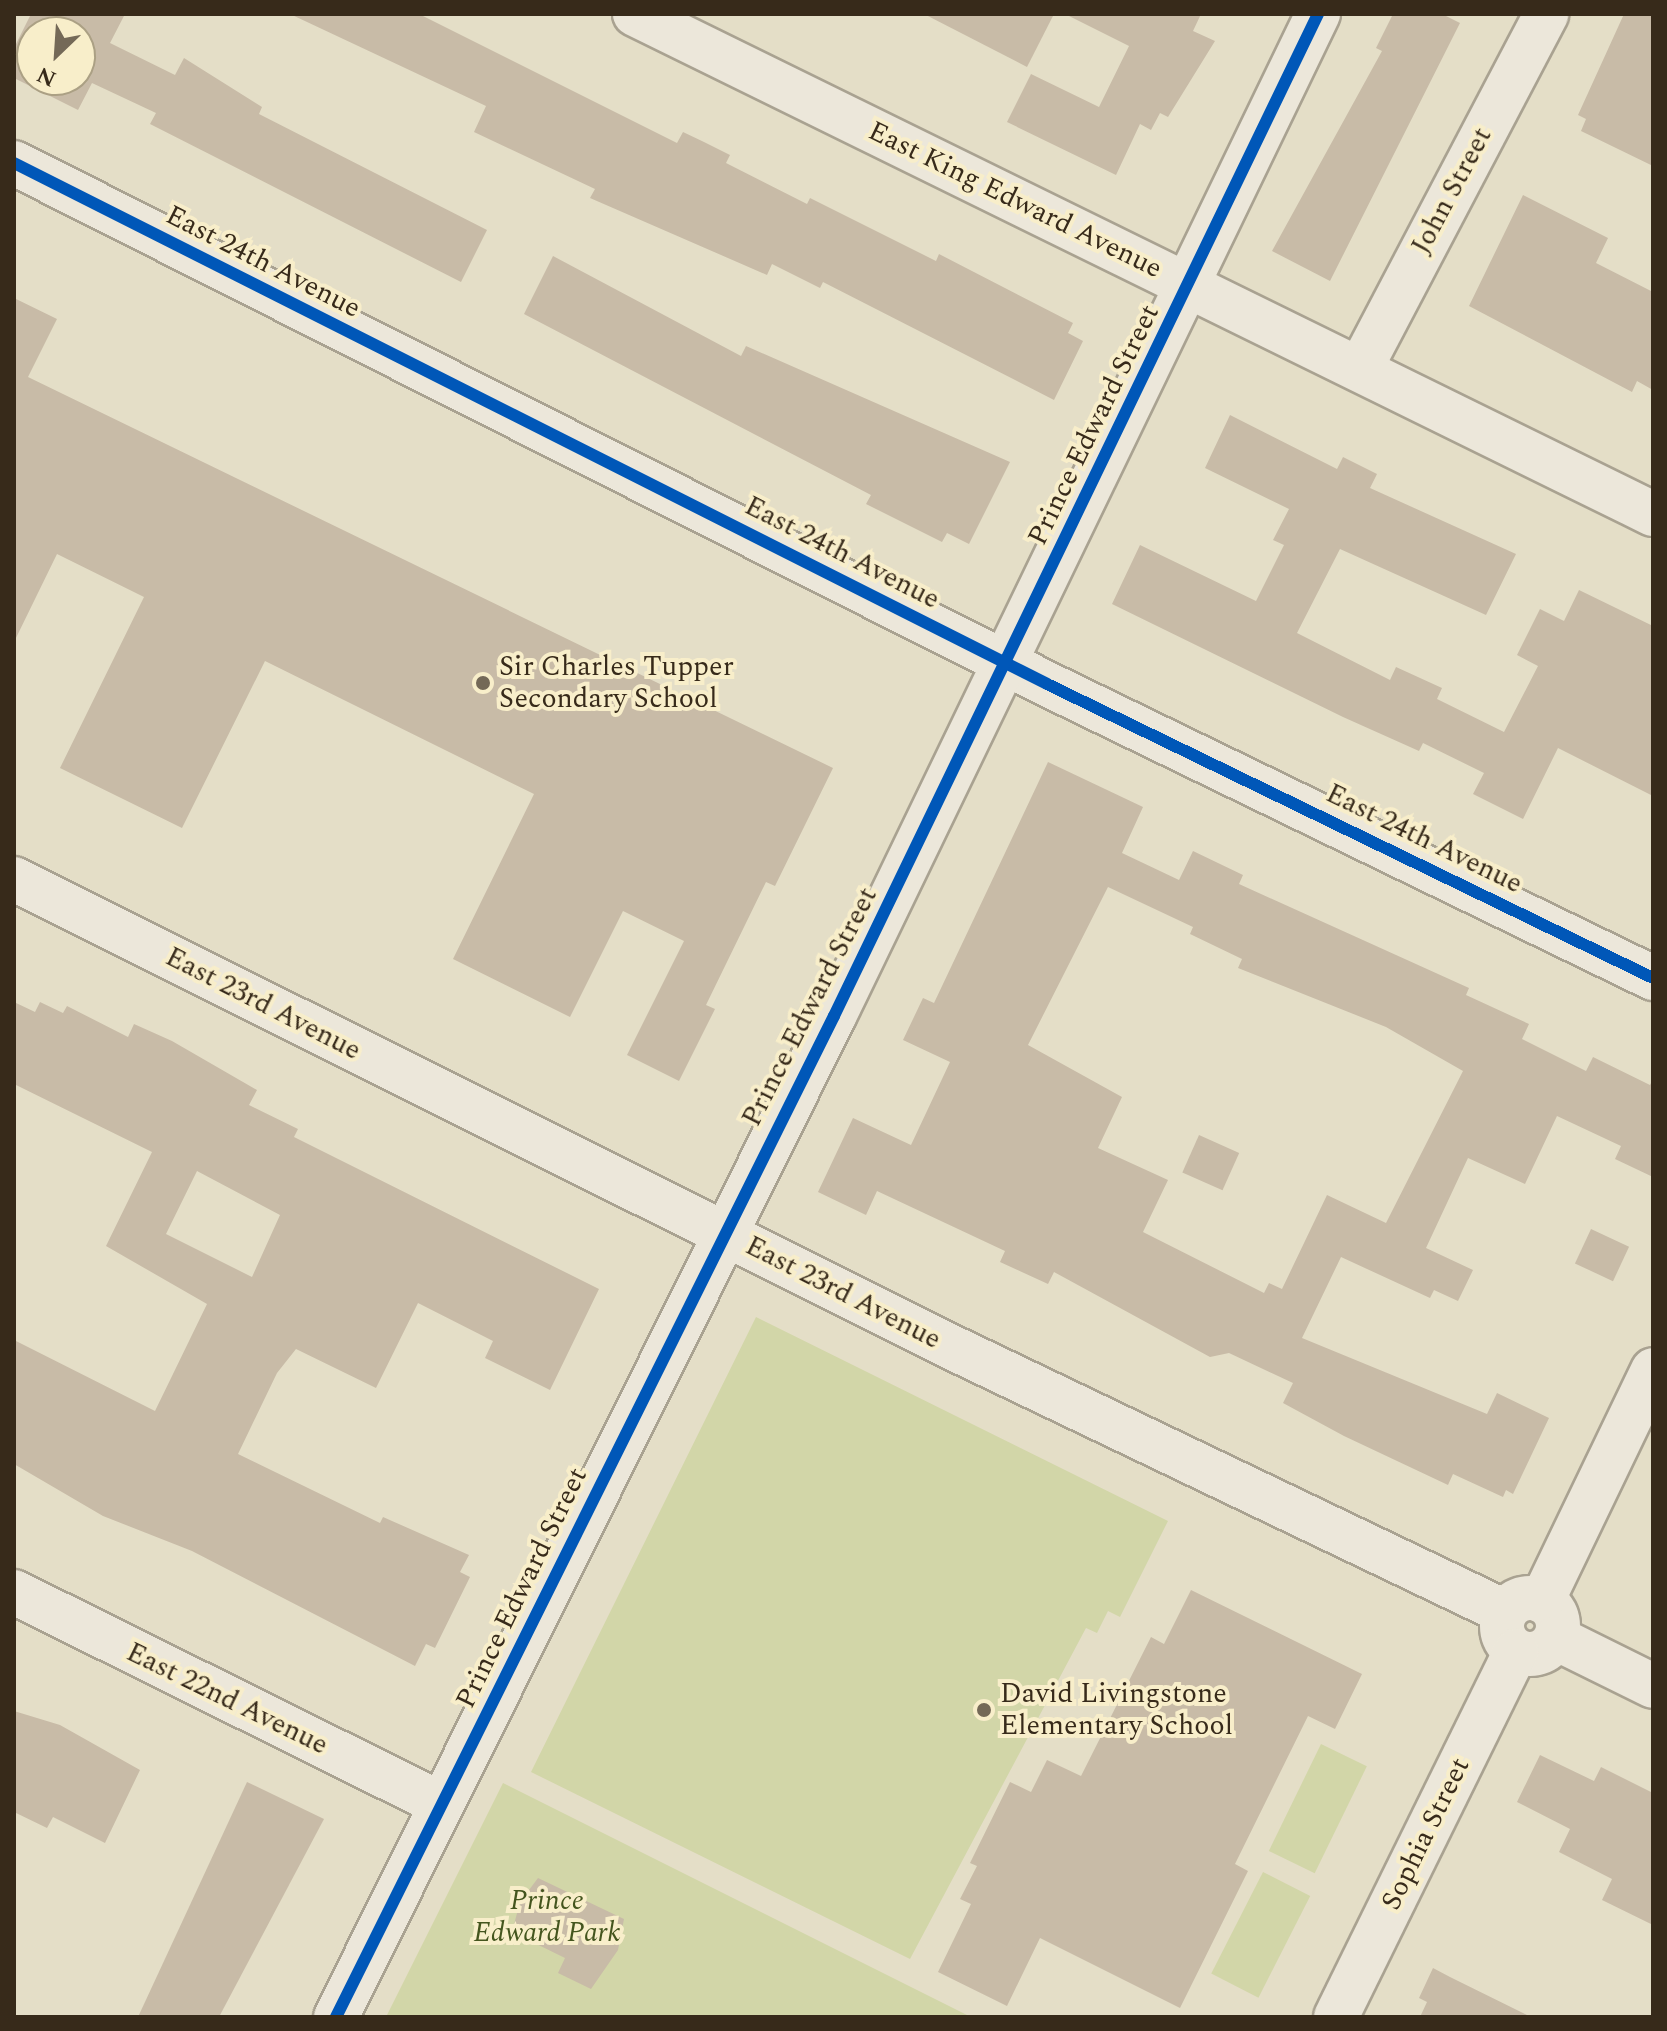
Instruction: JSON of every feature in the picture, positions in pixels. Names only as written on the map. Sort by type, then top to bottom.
[{"type":"street","name":"East King Edward Avenue","points":[[635,14],[1653,514]]},
{"type":"street","name":"Prince Edward Street","points":[[336,2017],[1006,663],[1318,14]]},
{"type":"street","name":"John Street","points":[[1360,369],[1546,14]]},
{"type":"street","name":"East 24th Avenue","points":[[14,163],[1006,663],[1653,978]]},
{"type":"street","name":"East 23rd Avenue","points":[[14,879],[724,1234],[1653,1686]]},
{"type":"street","name":"Sophia Street","points":[[1336,2017],[1653,1370]]},
{"type":"street","name":"East 22nd Avenue","points":[[14,1592],[441,1804]]},
{"type":"green space","points":[[756,1317],[1168,1521],[1120,1617],[1108,1611],[1097,1633],[1086,1628],[910,1959],[531,1772]]},
{"type":"green space","points":[[1321,1744],[1367,1766],[1315,1873],[1269,1851]]},
{"type":"green space","name":"Prince Edward Park","points":[[503,1783],[971,2017],[386,2017]]},
{"type":"green space","points":[[1263,1872],[1310,1896],[1258,1998],[1211,1974]]},
{"type":"building","points":[[31,14],[125,14],[110,43],[175,75],[184,58],[262,107],[259,114],[487,230],[461,282],[150,124],[156,113],[96,85],[96,16]]},
{"type":"building","points":[[290,14],[419,14],[677,143],[683,132],[704,142],[730,155],[726,163],[807,204],[810,198],[936,261],[939,254],[1073,323],[1068,333],[1083,341],[1054,400],[823,282],[820,288],[772,264],[767,275],[590,198],[595,189],[474,132],[486,106]]},
{"type":"building","points":[[924,14],[1054,14],[1027,67]]},
{"type":"building","points":[[1065,14],[1201,14],[1193,31],[1215,41],[1168,117],[1160,113],[1151,130],[1140,124],[1116,175],[1007,122],[1031,74],[1099,107],[1129,46]]},
{"type":"building","points":[[1393,14],[1442,14],[1460,23],[1330,281],[1272,251],[1382,51],[1376,48]]},
{"type":"building","points":[[1624,14],[1653,14],[1653,166],[1581,131],[1586,119],[1578,115]]},
{"type":"building","points":[[16,44],[16,79],[14,48]]},
{"type":"building","points":[[50,96],[85,96],[78,110]]},
{"type":"building","points":[[1523,195],[1608,238],[1596,263],[1653,292],[1653,390],[1637,381],[1632,392],[1469,306]]},
{"type":"building","points":[[553,256],[741,356],[746,346],[1010,462],[969,544],[947,533],[942,542],[866,504],[871,495],[524,314]]},
{"type":"building","points":[[14,298],[57,319],[28,377],[833,768],[775,886],[766,882],[706,1005],[715,1009],[679,1081],[627,1055],[684,941],[623,911],[570,1017],[453,959],[534,794],[265,661],[182,828],[60,768],[144,597],[57,554],[14,642]]},
{"type":"building","points":[[1230,415],[1337,469],[1343,457],[1377,474],[1370,488],[1516,554],[1486,615],[1340,549],[1297,633],[1390,680],[1396,667],[1442,688],[1437,699],[1504,732],[1538,666],[1517,655],[1540,609],[1564,621],[1579,590],[1653,626],[1653,796],[1558,748],[1523,819],[1473,794],[1484,773],[1423,743],[1419,751],[1343,717],[1112,604],[1140,545],[1256,601],[1284,545],[1273,540],[1289,509],[1205,468]]},
{"type":"building","points":[[1048,762],[1143,807],[1122,853],[1179,880],[1193,851],[1243,875],[1239,884],[1469,988],[1466,995],[1529,1024],[1522,1039],[1586,1071],[1593,1057],[1650,1085],[1653,1079],[1653,1177],[1615,1159],[1621,1146],[1557,1116],[1525,1184],[1468,1158],[1426,1248],[1473,1270],[1458,1301],[1434,1290],[1430,1298],[1341,1257],[1302,1338],[1487,1414],[1497,1393],[1549,1418],[1513,1494],[1506,1490],[1503,1497],[1453,1474],[1448,1485],[1344,1436],[1283,1403],[1293,1383],[1229,1353],[1210,1357],[1054,1272],[1048,1284],[1000,1262],[1005,1251],[877,1191],[866,1215],[818,1192],[853,1118],[911,1145],[950,1062],[903,1040],[923,998],[934,1003]],"holes":[[[1108,887],[1193,927],[1190,934],[1242,959],[1238,968],[1386,1027],[1463,1071],[1386,1223],[1327,1195],[1282,1289],[1269,1283],[1264,1293],[1143,1232],[1168,1180],[1098,1148],[1122,1097],[1028,1045]]]},
{"type":"building","points":[[14,1002],[35,1012],[40,1002],[63,1013],[67,1006],[128,1037],[134,1024],[172,1041],[257,1090],[249,1105],[298,1129],[294,1137],[599,1289],[550,1390],[485,1358],[493,1341],[418,1303],[376,1388],[296,1349],[277,1373],[238,1454],[380,1523],[383,1517],[469,1555],[460,1572],[470,1577],[435,1648],[426,1644],[415,1666],[192,1551],[103,1516],[14,1464],[14,1340],[155,1411],[207,1304],[106,1246],[152,1152],[14,1084]],"holes":[[[197,1171],[280,1215],[252,1277],[166,1234]]]},
{"type":"building","points":[[1199,1135],[1239,1153],[1223,1190],[1182,1172]]},
{"type":"building","points":[[1591,1229],[1629,1247],[1613,1281],[1575,1263]]},
{"type":"building","points":[[1191,1590],[1362,1674],[1335,1729],[1308,1716],[1235,1864],[1248,1871],[1180,2008],[1040,1938],[1007,2006],[938,1972],[971,1904],[960,1899],[977,1866],[970,1863],[1010,1782],[1031,1792],[1047,1760],[1081,1776],[1151,1637],[1164,1644]]},
{"type":"building","points":[[14,1711],[60,1725],[140,1770],[105,1843],[53,1817],[47,1828],[14,1812]]},
{"type":"building","points":[[1540,1755],[1594,1781],[1601,1767],[1653,1793],[1653,1925],[1602,1900],[1612,1879],[1559,1852],[1570,1829],[1517,1802]]},
{"type":"building","points":[[247,1782],[324,1819],[219,2017],[138,2017]]},
{"type":"building","points":[[538,1878],[624,1919],[618,1950],[591,1989],[558,1973],[565,1958],[512,1932],[520,1902]]},
{"type":"building","points":[[1433,1968],[1531,2017],[1420,2017],[1427,2002],[1419,1998]]},
{"type":"cycle path","points":[[336,2017],[834,1016],[1318,14]]},
{"type":"cycle path","points":[[14,163],[1047,684],[1653,978]]},
{"type":"place","name":"Sir Charles Tupper Secondary School","points":[[483,683]]},
{"type":"place","name":"David Livingstone Elementary School","points":[[984,1710]]}]
